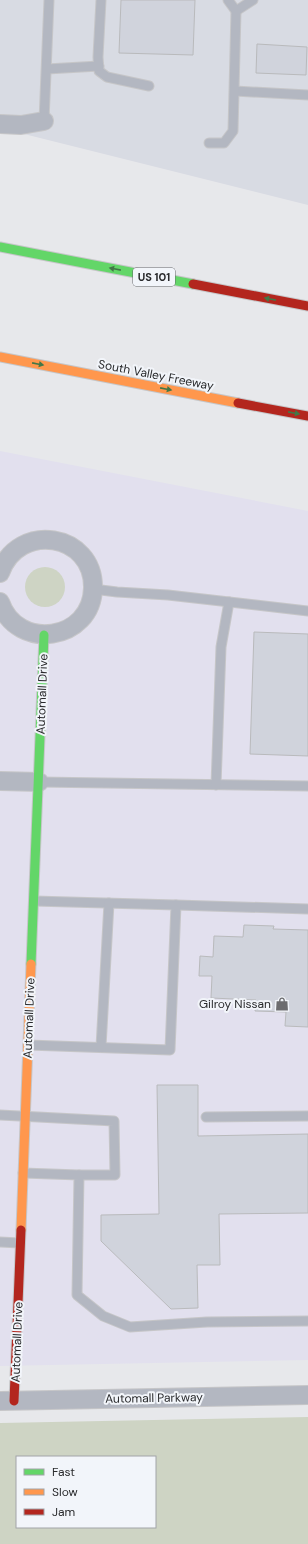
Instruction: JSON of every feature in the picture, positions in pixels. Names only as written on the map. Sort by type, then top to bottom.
[{"type":"main road","name":"US 101","points":[[0,247],[308,306]]},
{"type":"main road","name":"South Valley Freeway","points":[[0,357],[308,416]]},
{"type":"main road","name":"Automall Drive","points":[[7,1401],[20,1243],[44,635]]},
{"type":"street","points":[[0,124],[21,125],[44,121]]},
{"type":"street","points":[[0,573],[8,558],[22,545],[38,540],[53,540],[69,545],[81,556],[90,570],[93,589],[89,607],[77,624],[57,634],[35,634],[16,626],[10,620],[0,602]]},
{"type":"street","points":[[0,781],[39,782]]},
{"type":"street","name":"Automall Parkway","points":[[7,1401],[308,1395]]},
{"type":"lane","points":[[44,121],[49,0]]},
{"type":"lane","points":[[101,0],[98,57],[99,71],[107,77],[149,86]]},
{"type":"lane","points":[[209,143],[224,143],[233,131],[236,11],[228,0]]},
{"type":"lane","points":[[236,11],[253,0]]},
{"type":"lane","points":[[47,69],[99,66]]},
{"type":"lane","points":[[234,91],[308,95]]},
{"type":"lane","points":[[93,589],[308,611]]},
{"type":"lane","points":[[216,785],[221,647],[229,602]]},
{"type":"lane","points":[[39,782],[308,786]]},
{"type":"lane","points":[[34,901],[308,909]]},
{"type":"lane","points":[[102,1047],[109,903]]},
{"type":"lane","points":[[28,1044],[170,1050],[176,905]]},
{"type":"lane","points":[[0,1115],[114,1121],[115,1175],[23,1173]]},
{"type":"lane","points":[[206,1117],[308,1116]]},
{"type":"lane","points":[[79,1175],[77,1295],[104,1316],[130,1327],[207,1322],[308,1320]]},
{"type":"lane","points":[[0,1242],[20,1243]]},
{"type":"shaded area","points":[[0,0],[308,0],[308,205],[0,128]]},
{"type":"shaded area","points":[[0,451],[308,511],[308,1360],[0,1366]]},
{"type":"green space","points":[[49,567],[56,570],[62,576],[65,587],[64,595],[56,604],[49,607],[41,607],[34,604],[26,595],[25,583],[28,576],[37,568]]},
{"type":"green space","points":[[308,1417],[308,1544],[0,1544],[0,1423]]},
{"type":"building","points":[[121,0],[195,0],[193,55],[119,53]]},
{"type":"building","points":[[257,44],[307,47],[306,75],[256,73]]},
{"type":"building","points":[[254,632],[308,634],[308,756],[250,754]]},
{"type":"building","name":"Gilroy Nissan","points":[[244,925],[274,926],[273,929],[308,930],[308,1027],[285,1026],[286,1012],[255,1011],[256,1000],[211,998],[212,976],[199,976],[200,956],[213,957],[214,936],[243,937]]},
{"type":"building","points":[[157,1085],[198,1085],[198,1136],[308,1134],[308,1213],[219,1214],[220,1265],[197,1265],[198,1308],[171,1309],[101,1241],[101,1215],[159,1214]]},
{"type":"traffic: fast","points":[[0,247],[193,284]]},
{"type":"traffic: fast","points":[[31,964],[44,635]]},
{"type":"traffic: slow","points":[[0,357],[238,403]]},
{"type":"traffic: slow","points":[[21,1230],[31,964]]},
{"type":"traffic: jam","points":[[193,284],[308,306]]},
{"type":"traffic: jam","points":[[238,403],[308,416]]},
{"type":"traffic: jam","points":[[14,1401],[21,1230]]},
{"type":"place","name":"Gilroy Nissan","points":[[282,1004]]}]
